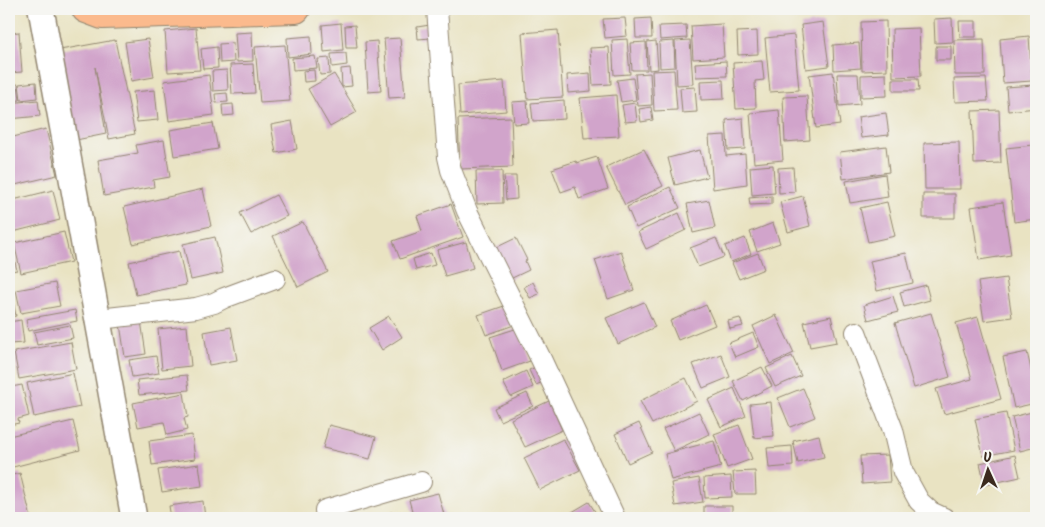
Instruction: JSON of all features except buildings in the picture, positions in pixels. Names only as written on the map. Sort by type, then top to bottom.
[{"type":"main road","points":[[86,9],[102,16],[296,9]]},
{"type":"street","points":[[41,9],[134,518]]},
{"type":"street","points":[[437,9],[448,157],[451,170],[467,210],[541,359],[615,518]]},
{"type":"street","points":[[99,319],[196,308],[214,303],[275,278]]},
{"type":"street","points":[[856,332],[894,430],[903,472],[919,501],[931,512],[944,518]]},
{"type":"street","points":[[326,518],[325,510],[421,482]]}]
